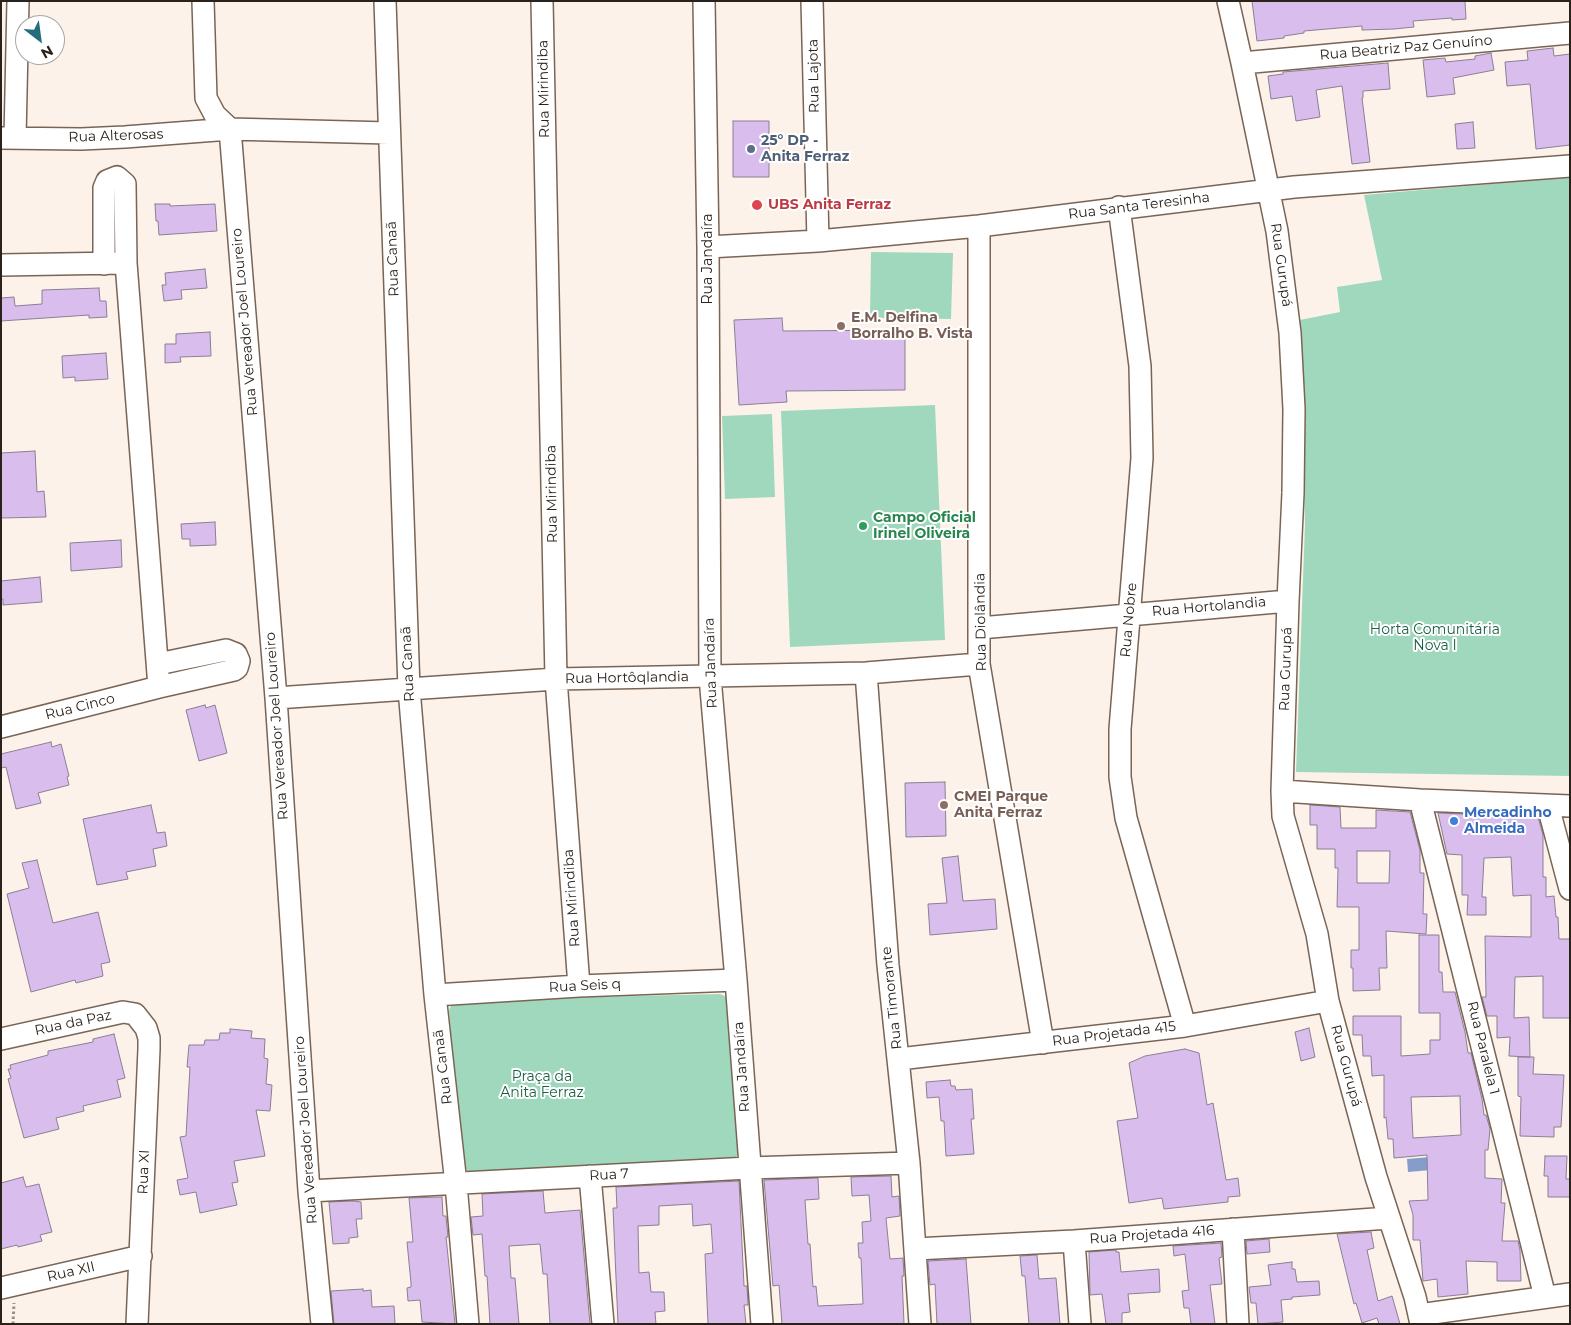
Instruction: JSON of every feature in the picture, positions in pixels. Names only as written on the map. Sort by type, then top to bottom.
[{"type":"street","points":[[8,138],[18,1]]},
{"type":"street","points":[[204,1],[206,98],[215,115],[230,129],[389,133]]},
{"type":"street","name":"Rua Canaã","points":[[385,1],[409,689],[435,995],[456,1184],[468,1324]]},
{"type":"street","name":"Rua Mirindiba","points":[[542,1],[556,679],[579,986]]},
{"type":"street","name":"Rua Jandaíra","points":[[704,1],[708,247],[710,677],[736,980],[762,1324]]},
{"type":"street","name":"Rua Lajota","points":[[812,1],[818,241]]},
{"type":"street","name":"Rua Gurupá","points":[[1228,1],[1277,231],[1290,333],[1294,409],[1293,492],[1282,816],[1317,934],[1328,1001],[1388,1218],[1420,1320]]},
{"type":"street","name":"Rua Beatriz Paz Genuíno","points":[[1242,63],[1570,34]]},
{"type":"street","name":"Rua Alterosas","points":[[8,138],[116,138],[230,129]]},
{"type":"street","name":"Rua Vereador Joel Loureiro","points":[[230,129],[276,698],[309,1191],[322,1324]]},
{"type":"street","name":"Rua Santa Teresinha","points":[[708,247],[818,241],[980,226],[1119,207],[1294,187],[1570,166]]},
{"type":"street","points":[[104,264],[104,188],[107,181],[113,178],[120,179],[125,184],[126,263],[160,687]]},
{"type":"street","name":"Rua Nobre","points":[[1119,207],[1140,366],[1142,458],[1120,729],[1120,777],[1126,818],[1185,1026]]},
{"type":"street","name":"Rua Diolândia","points":[[980,226],[979,664],[1043,1043]]},
{"type":"street","points":[[1,265],[126,263]]},
{"type":"street","name":"Rua Hortolandia","points":[[980,628],[1288,601]]},
{"type":"street","name":"Rua Cinco","points":[[1,726],[234,670],[237,668],[239,660],[236,654],[226,650],[158,664]]},
{"type":"street","name":"Rua Hortôqlandia","points":[[276,698],[556,679],[866,673],[979,664]]},
{"type":"street","name":"Rua Timorante","points":[[866,673],[888,965],[909,1163],[920,1324]]},
{"type":"street","points":[[1282,791],[1420,800],[1570,806]]},
{"type":"street","name":"Rua Paralela 1","points":[[1420,800],[1545,1297]]},
{"type":"street","points":[[1548,806],[1570,889]]},
{"type":"street","name":"Rua Seis q","points":[[435,995],[579,986],[736,980]]},
{"type":"street","name":"Rua Projetada 415","points":[[899,1059],[1185,1026],[1328,1001]]},
{"type":"street","name":"Rua da Paz","points":[[1,1039],[123,1012],[135,1014],[142,1021]]},
{"type":"street","name":"Rua XI","points":[[137,1324],[149,1050],[149,1038],[142,1021]]},
{"type":"street","name":"Rua 7","points":[[309,1191],[749,1168],[909,1163]]},
{"type":"street","points":[[590,1176],[603,1324]]},
{"type":"street","name":"Rua Projetada 416","points":[[915,1249],[1074,1241],[1388,1218]]},
{"type":"street","points":[[1233,1229],[1238,1324]]},
{"type":"street","points":[[1074,1241],[1080,1324]]},
{"type":"street","name":"Rua XII","points":[[1,1288],[141,1256]]},
{"type":"street","points":[[1420,1320],[1570,1294]]},
{"type":"green space","name":"Horta Comunitária Nova I","points":[[1570,177],[1570,776],[1296,772],[1305,524],[1300,320],[1340,312],[1337,287],[1382,280],[1364,195]]},
{"type":"green space","points":[[871,252],[953,253],[951,319],[870,318]]},
{"type":"green space","name":"Campo Oficial Irinel Oliveira","points":[[935,405],[945,640],[790,647],[781,411]]},
{"type":"green space","points":[[772,414],[775,497],[725,499],[722,416]]},
{"type":"green space","name":"Praça da Anita Ferraz","points":[[720,994],[727,997],[730,1005],[738,1155],[730,1162],[473,1175],[461,1165],[449,1010],[452,1004],[459,1000]]},
{"type":"water","points":[[1430,1157],[1431,1170],[1408,1172],[1407,1159]]},
{"type":"building","points":[[1252,1],[1465,1],[1466,19],[1452,20],[1452,18],[1413,21],[1414,27],[1394,29],[1362,30],[1362,26],[1304,31],[1304,33],[1284,36],[1284,38],[1257,41]]},
{"type":"building","points":[[1553,48],[1554,56],[1570,54],[1570,145],[1536,149],[1530,84],[1507,86],[1505,62],[1528,60],[1527,51]]},
{"type":"building","points":[[1491,53],[1494,70],[1453,78],[1455,94],[1427,97],[1423,60],[1445,58],[1446,62],[1475,59],[1475,56]]},
{"type":"building","points":[[1388,63],[1390,89],[1363,91],[1362,98],[1370,162],[1352,164],[1342,86],[1316,90],[1320,117],[1296,121],[1292,96],[1271,99],[1268,76],[1283,74],[1283,72]]},
{"type":"building","name":"25° DP - Anita Ferraz","points":[[733,121],[769,121],[769,177],[733,177]]},
{"type":"building","points":[[1473,122],[1475,148],[1457,149],[1455,124]]},
{"type":"building","points":[[155,204],[170,204],[170,206],[215,204],[217,231],[159,235]]},
{"type":"building","points":[[205,269],[207,288],[181,290],[182,299],[164,301],[162,285],[166,285],[165,273]]},
{"type":"building","points":[[99,288],[100,301],[106,301],[107,317],[89,318],[89,315],[1,321],[1,298],[14,297],[15,306],[42,304],[42,290]]},
{"type":"building","points":[[782,318],[783,331],[905,330],[905,390],[786,391],[787,402],[739,405],[734,320]]},
{"type":"building","points":[[210,332],[211,356],[180,357],[181,362],[165,363],[165,344],[176,344],[176,334]]},
{"type":"building","points":[[106,353],[108,379],[75,381],[75,377],[63,378],[62,356]]},
{"type":"building","points":[[35,451],[37,492],[44,491],[46,517],[1,518],[1,453]]},
{"type":"building","points":[[215,522],[216,545],[190,546],[190,539],[182,539],[181,524]]},
{"type":"building","points":[[121,540],[122,567],[71,571],[70,543]]},
{"type":"building","points":[[40,577],[42,602],[3,605],[1,581]]},
{"type":"building","points":[[205,705],[206,708],[215,705],[227,753],[199,761],[186,710]]},
{"type":"building","points":[[51,742],[52,747],[61,744],[69,776],[67,777],[69,785],[38,793],[41,803],[16,809],[6,767],[1,768],[1,754]]},
{"type":"building","points":[[945,782],[946,836],[906,837],[905,783]]},
{"type":"building","points":[[151,805],[157,833],[165,832],[167,846],[153,849],[156,866],[126,872],[128,879],[97,885],[83,819]]},
{"type":"building","points":[[1310,805],[1340,807],[1341,828],[1376,828],[1376,810],[1410,812],[1420,850],[1420,873],[1424,873],[1423,914],[1427,914],[1426,934],[1386,931],[1387,968],[1379,968],[1380,990],[1353,991],[1351,950],[1359,950],[1359,907],[1337,907],[1338,868],[1335,868],[1335,849],[1317,849],[1317,825],[1310,825]],"holes":[[[1357,851],[1390,851],[1389,883],[1357,883]]]},
{"type":"building","points":[[1438,813],[1538,817],[1543,835],[1543,877],[1546,877],[1546,897],[1554,896],[1556,917],[1558,917],[1559,939],[1570,939],[1570,1018],[1543,1018],[1543,976],[1515,977],[1514,1018],[1529,1017],[1530,1057],[1509,1056],[1510,1037],[1497,1038],[1497,1016],[1487,1016],[1482,997],[1486,997],[1485,936],[1531,937],[1531,895],[1513,896],[1511,857],[1484,858],[1482,897],[1486,897],[1486,915],[1467,915],[1468,895],[1462,895],[1462,855],[1447,854]]},
{"type":"building","points":[[958,856],[963,901],[995,899],[997,929],[930,935],[928,904],[947,903],[942,858]]},
{"type":"building","points":[[37,860],[53,923],[98,912],[110,962],[101,964],[103,976],[76,983],[75,980],[31,992],[7,894],[29,888],[22,863]]},
{"type":"building","points":[[1419,935],[1439,935],[1439,972],[1442,972],[1443,992],[1455,992],[1468,1053],[1471,1053],[1484,1115],[1486,1115],[1490,1129],[1488,1150],[1485,1150],[1485,1178],[1502,1179],[1501,1203],[1505,1203],[1502,1241],[1518,1241],[1521,1281],[1497,1281],[1497,1262],[1466,1261],[1468,1294],[1438,1297],[1437,1279],[1423,1281],[1420,1240],[1413,1240],[1413,1215],[1409,1201],[1428,1200],[1427,1155],[1394,1158],[1393,1139],[1388,1139],[1386,1117],[1384,1118],[1384,1075],[1372,1076],[1371,1056],[1363,1056],[1362,1035],[1353,1035],[1353,1016],[1401,1016],[1401,1056],[1430,1054],[1430,1040],[1440,1040],[1440,1013],[1419,1013]],"holes":[[[1460,1096],[1461,1135],[1413,1138],[1411,1097]]]},
{"type":"building","points":[[1309,1028],[1315,1057],[1301,1061],[1295,1032]]},
{"type":"building","points":[[230,1029],[252,1031],[251,1038],[265,1039],[264,1058],[268,1059],[266,1084],[272,1085],[270,1111],[256,1110],[265,1156],[234,1161],[238,1182],[232,1183],[237,1205],[200,1213],[196,1192],[180,1195],[177,1180],[188,1178],[180,1137],[186,1136],[190,1067],[187,1067],[189,1045],[204,1045],[205,1040],[219,1040],[220,1033],[230,1033]]},
{"type":"building","points":[[114,1034],[125,1078],[117,1080],[121,1097],[83,1106],[84,1111],[56,1118],[59,1129],[24,1138],[8,1079],[11,1078],[8,1069],[11,1069],[10,1065],[48,1055],[48,1051],[93,1042],[93,1039]]},
{"type":"building","points":[[1185,1049],[1199,1053],[1207,1105],[1213,1103],[1226,1180],[1238,1178],[1240,1196],[1228,1197],[1228,1202],[1164,1209],[1162,1198],[1129,1203],[1117,1121],[1138,1118],[1129,1063],[1145,1056]]},
{"type":"building","points":[[1518,1057],[1534,1057],[1533,1074],[1564,1075],[1561,1127],[1554,1127],[1554,1137],[1520,1136],[1521,1097],[1518,1096]]},
{"type":"building","points":[[950,1080],[951,1086],[955,1086],[956,1090],[972,1089],[974,1119],[971,1119],[974,1154],[946,1156],[944,1121],[941,1121],[939,1097],[927,1098],[926,1082]]},
{"type":"building","points":[[1545,1156],[1567,1156],[1566,1179],[1570,1179],[1570,1197],[1548,1197],[1548,1176],[1544,1176]]},
{"type":"building","points":[[891,1176],[892,1197],[899,1196],[900,1216],[886,1218],[890,1259],[903,1258],[904,1324],[782,1324],[779,1285],[773,1286],[764,1180],[818,1178],[819,1199],[805,1200],[813,1287],[816,1286],[818,1306],[863,1304],[861,1258],[859,1258],[858,1243],[863,1243],[862,1222],[871,1221],[869,1195],[852,1196],[851,1177]]},
{"type":"building","points":[[23,1177],[26,1187],[39,1184],[52,1232],[40,1235],[42,1241],[1,1249],[1,1183]]},
{"type":"building","points":[[739,1181],[744,1286],[747,1286],[748,1305],[744,1305],[746,1324],[708,1324],[705,1254],[713,1253],[711,1224],[693,1226],[692,1204],[659,1206],[659,1225],[638,1226],[639,1273],[649,1272],[651,1292],[664,1292],[665,1311],[655,1312],[656,1324],[618,1324],[613,1208],[617,1208],[616,1187]]},
{"type":"building","points":[[543,1191],[545,1213],[580,1210],[590,1324],[550,1324],[547,1274],[543,1274],[540,1244],[509,1246],[511,1278],[515,1278],[519,1324],[490,1324],[482,1234],[473,1235],[471,1217],[483,1216],[482,1194]]},
{"type":"building","points":[[442,1197],[443,1216],[446,1216],[448,1237],[446,1237],[455,1324],[422,1322],[420,1300],[408,1301],[407,1288],[411,1287],[411,1283],[407,1242],[413,1242],[409,1198]]},
{"type":"building","points":[[329,1202],[361,1202],[362,1219],[356,1219],[358,1237],[349,1238],[349,1243],[333,1244]]},
{"type":"building","points":[[1371,1232],[1374,1248],[1367,1250],[1378,1301],[1392,1296],[1400,1324],[1379,1324],[1377,1318],[1362,1323],[1356,1303],[1354,1304],[1337,1234]]},
{"type":"building","points":[[1269,1239],[1270,1252],[1247,1254],[1246,1241]]},
{"type":"building","points":[[1221,1243],[1222,1257],[1219,1258],[1222,1284],[1210,1285],[1215,1324],[1191,1324],[1189,1308],[1184,1308],[1182,1291],[1189,1290],[1185,1254],[1174,1256],[1173,1246]]},
{"type":"building","points":[[1116,1250],[1116,1252],[1119,1252],[1121,1272],[1159,1269],[1160,1292],[1128,1294],[1130,1312],[1122,1313],[1122,1324],[1106,1324],[1102,1294],[1090,1295],[1089,1252]]},
{"type":"building","points":[[1037,1255],[1039,1279],[1056,1278],[1060,1324],[1029,1324],[1025,1276],[1022,1276],[1020,1256]]},
{"type":"building","points":[[966,1259],[971,1324],[937,1324],[935,1284],[930,1285],[928,1261]]},
{"type":"building","points":[[1292,1262],[1292,1269],[1295,1269],[1297,1282],[1319,1281],[1320,1295],[1292,1297],[1292,1299],[1281,1300],[1283,1322],[1258,1324],[1256,1303],[1251,1303],[1249,1287],[1271,1285],[1268,1265]]},
{"type":"building","points":[[363,1289],[363,1291],[371,1290],[372,1307],[394,1306],[395,1324],[334,1324],[331,1291]]},
{"type":"place","name":"25° DP - Anita Ferraz","points":[[751,149]]},
{"type":"place","name":"UBS Anita Ferraz","points":[[757,205]]},
{"type":"place","name":"E.M. Delfina Borralho B. Vista","points":[[841,326]]},
{"type":"place","name":"Campo Oficial Irinel Oliveira","points":[[863,526]]},
{"type":"place","name":"CMEI Parque Anita Ferraz","points":[[944,805]]},
{"type":"place","name":"Mercadinho Almeida","points":[[1454,821]]}]
